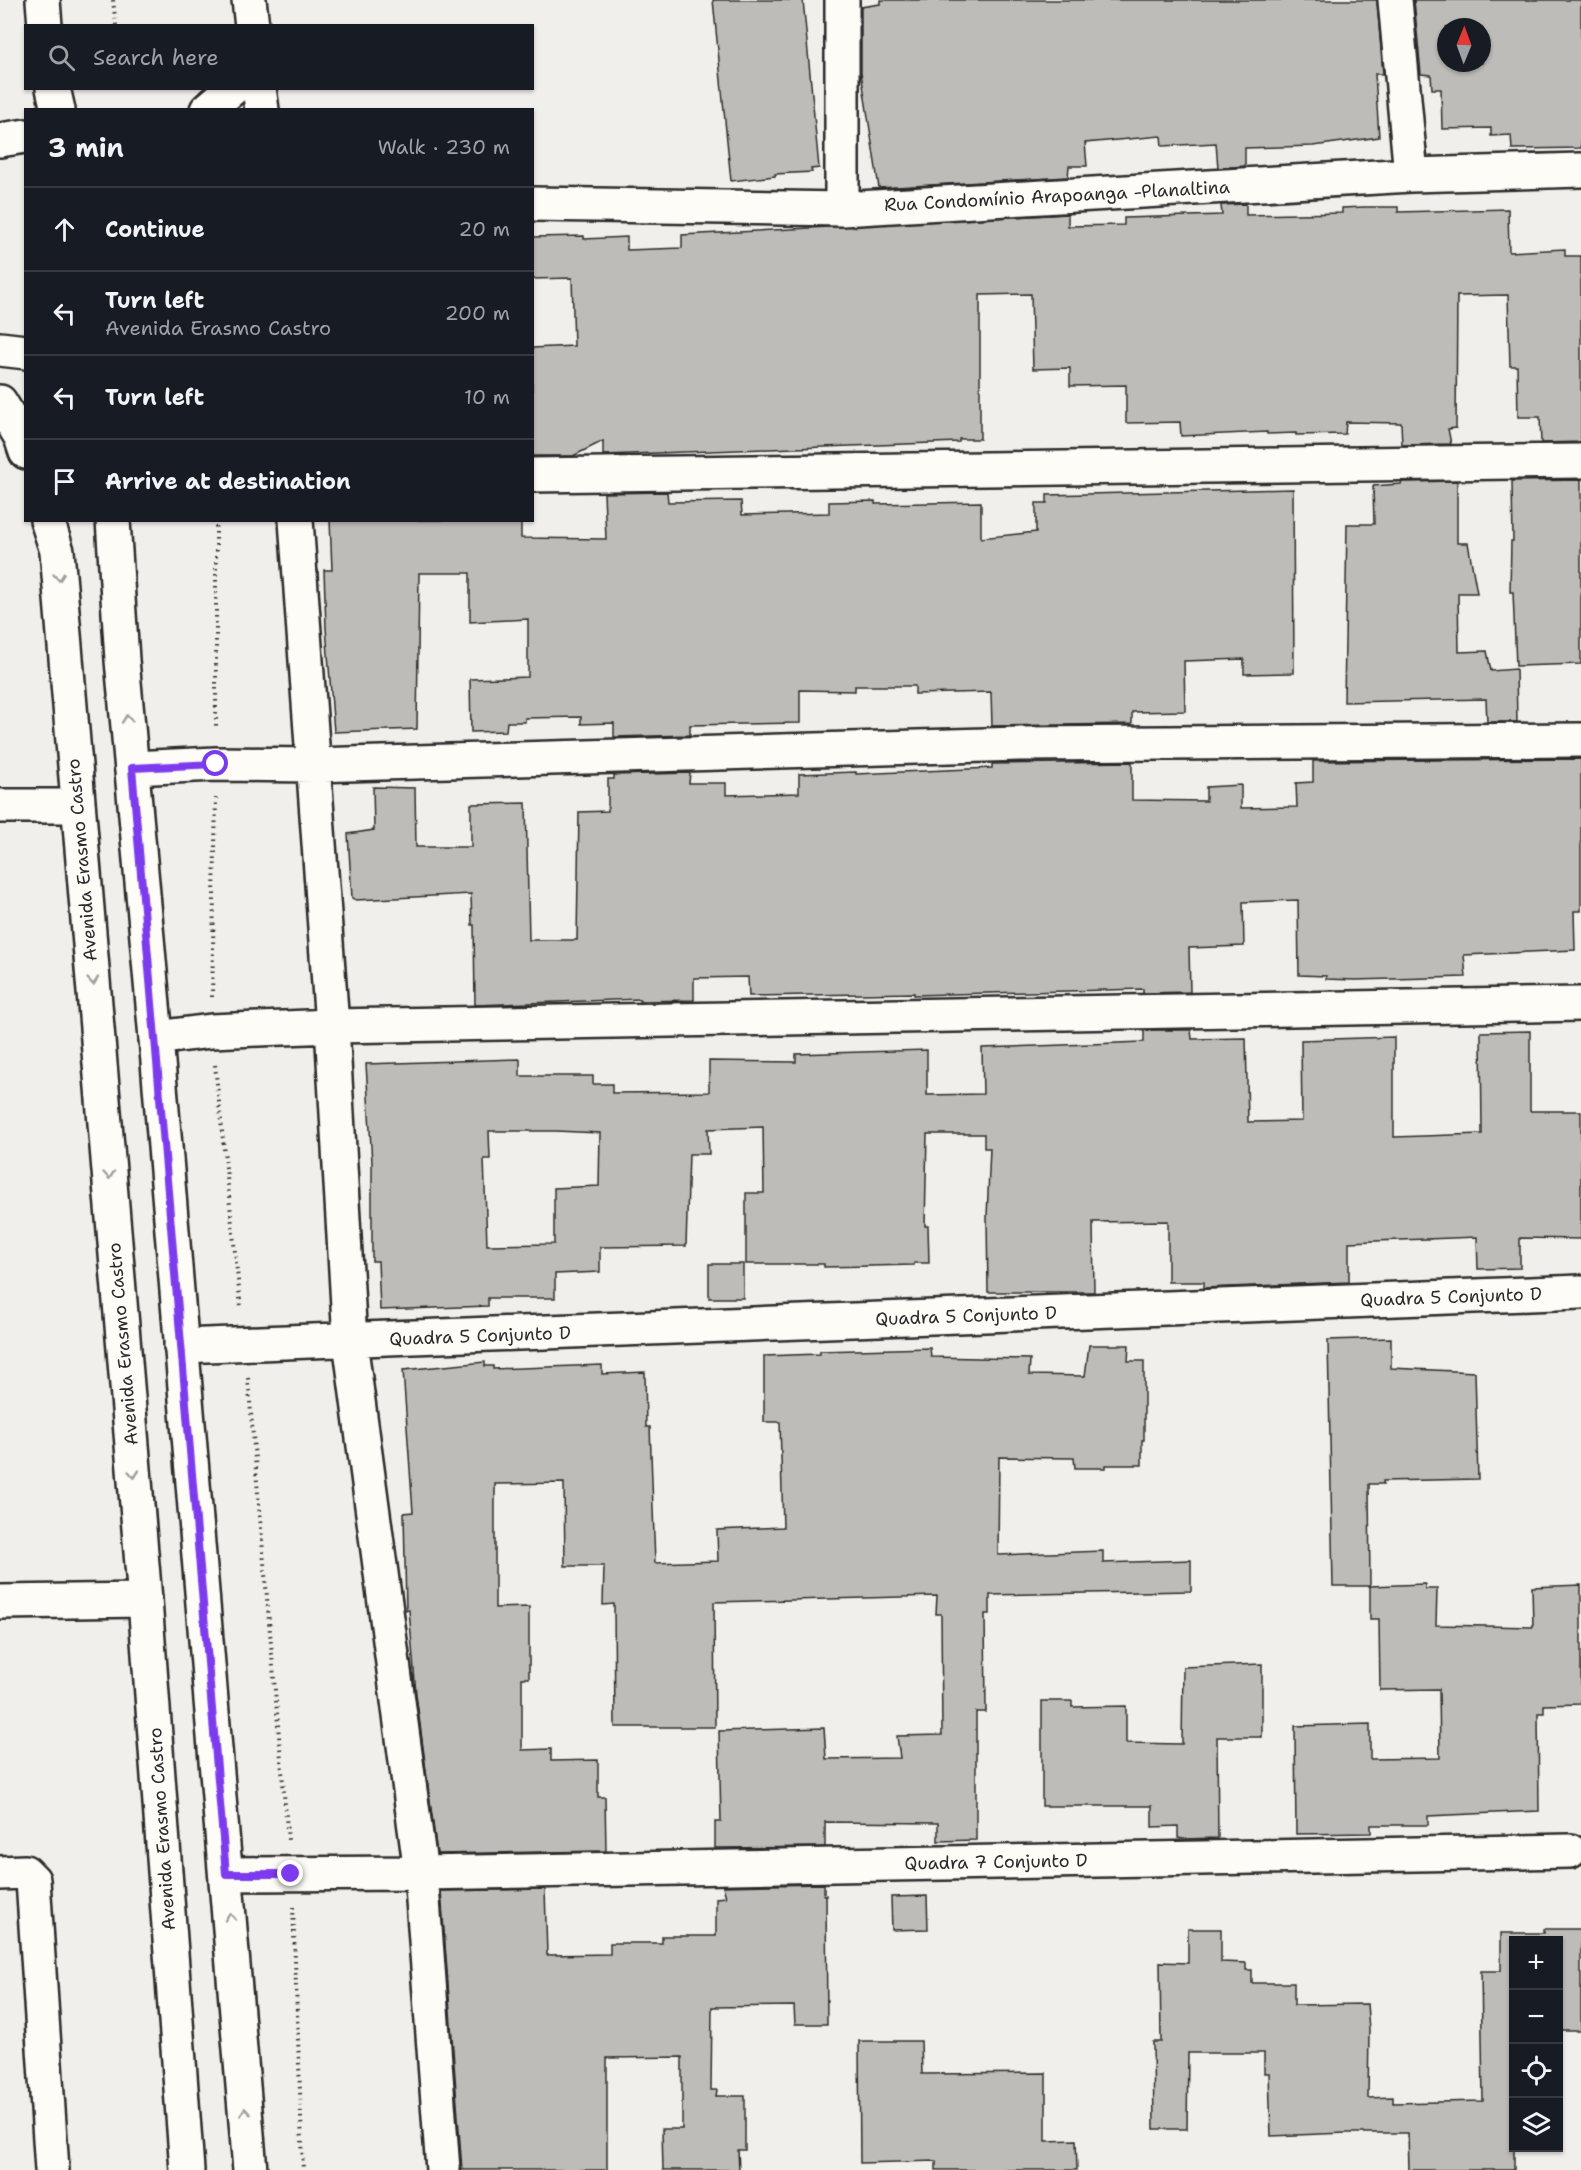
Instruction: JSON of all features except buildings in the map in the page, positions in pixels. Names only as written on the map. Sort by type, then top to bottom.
[{"type":"street","points":[[43,0],[45,24]]},
{"type":"street","points":[[249,0],[252,24]]},
{"type":"street","points":[[842,0],[842,209]]},
{"type":"street","points":[[1395,0],[1411,176]]},
{"type":"street","points":[[53,90],[58,108]]},
{"type":"street","points":[[209,108],[231,90]]},
{"type":"street","points":[[259,90],[262,108]]},
{"type":"street","points":[[0,140],[24,136]]},
{"type":"street","name":"Rua Condomínio Arapoanga -Planaltina","points":[[534,204],[842,209],[1411,176],[1581,170]]},
{"type":"street","points":[[0,349],[24,352]]},
{"type":"street","points":[[0,402],[24,446]]},
{"type":"street","points":[[534,475],[1581,461]]},
{"type":"street","name":"Avenida Erasmo Castro","points":[[48,522],[57,551],[144,1600],[187,2170]]},
{"type":"street","points":[[113,522],[122,660],[156,1038],[250,2170]]},
{"type":"street","points":[[296,522],[332,1026],[350,1341],[421,1873],[443,2170]]},
{"type":"street","points":[[132,768],[216,764],[314,765],[1018,744],[1581,740]]},
{"type":"street","points":[[0,806],[78,807]]},
{"type":"street","points":[[156,1038],[212,1031],[332,1026],[1581,1004]]},
{"type":"street","name":"Quadra 5 Conjunto D","points":[[181,1346],[1581,1292]]},
{"type":"street","points":[[0,1602],[144,1600]]},
{"type":"street","name":"Quadra 7 Conjunto D","points":[[226,1874],[421,1873],[1570,1851]]},
{"type":"street","points":[[0,1873],[25,1872],[33,1880],[52,2170]]},
{"type":"path","points":[[113,0],[116,24]]},
{"type":"route","points":[[216,764],[132,768],[226,1874],[291,1874]]}]
